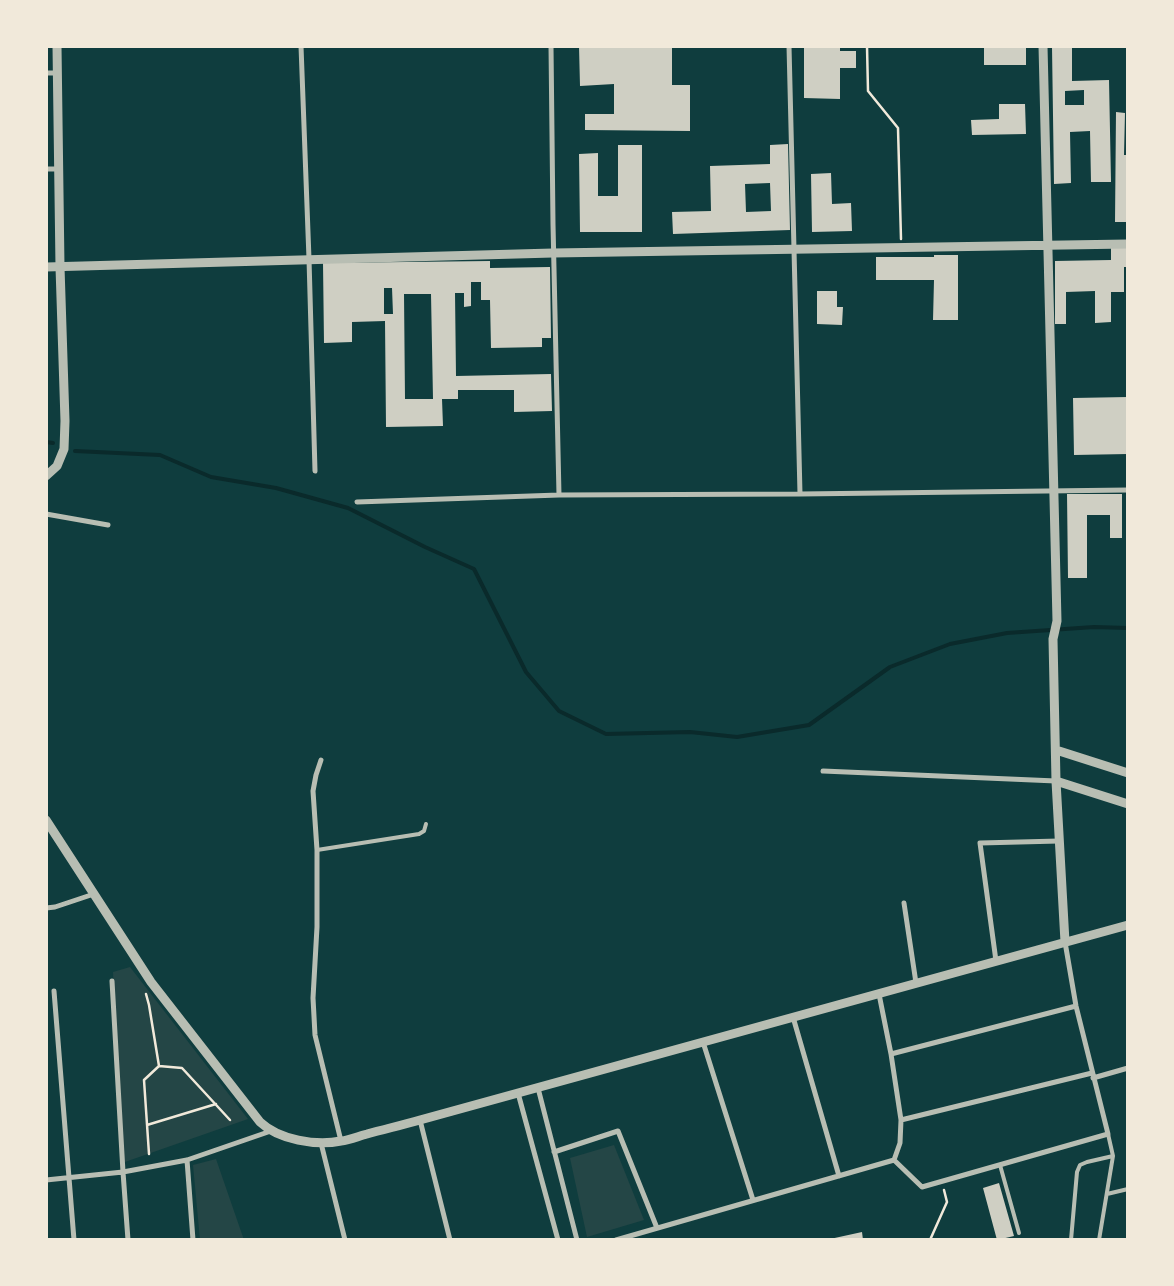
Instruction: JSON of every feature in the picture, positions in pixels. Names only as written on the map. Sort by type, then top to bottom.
[{"type":"street","points":[[46,476],[57,466],[64,449],[65,421],[60,267],[57,46]]},
{"type":"street","points":[[301,46],[315,471]]},
{"type":"street","points":[[551,46],[559,495]]},
{"type":"street","points":[[789,46],[800,494]]},
{"type":"street","points":[[894,1160],[922,1187],[1108,1134],[1076,1006],[1065,942],[1056,781],[1053,639],[1056,621],[1054,492],[1043,46]]},
{"type":"street","points":[[46,73],[58,73]]},
{"type":"street","points":[[46,169],[59,169]]},
{"type":"street","points":[[46,267],[554,253],[1128,244]]},
{"type":"street","points":[[357,502],[559,495],[1128,490]]},
{"type":"street","points":[[46,514],[108,525]]},
{"type":"street","points":[[1056,750],[1128,773]]},
{"type":"street","points":[[321,760],[313,791],[317,850],[317,927],[313,998],[315,1035],[341,1141]]},
{"type":"street","points":[[823,771],[1056,781],[1128,804]]},
{"type":"street","points":[[46,820],[151,982],[260,1122],[271,1131],[294,1139],[321,1143],[341,1141],[538,1088],[1128,924]]},
{"type":"street","points":[[996,961],[980,843],[1060,841]]},
{"type":"street","points":[[46,908],[55,907],[94,894]]},
{"type":"street","points":[[904,903],[916,983]]},
{"type":"street","points":[[112,981],[128,1240]]},
{"type":"street","points":[[54,991],[74,1240]]},
{"type":"street","points":[[879,994],[902,1120],[900,1143],[894,1160]]},
{"type":"street","points":[[891,1054],[1076,1006]]},
{"type":"street","points":[[792,1017],[840,1176]]},
{"type":"street","points":[[703,1042],[753,1200]]},
{"type":"street","points":[[902,1120],[1128,1068]]},
{"type":"street","points":[[538,1088],[577,1240]]},
{"type":"street","points":[[518,1093],[558,1240]]},
{"type":"street","points":[[420,1120],[450,1240]]},
{"type":"street","points":[[46,1180],[123,1172],[188,1160],[271,1131]]},
{"type":"street","points":[[554,1152],[618,1131],[657,1228]]},
{"type":"street","points":[[321,1143],[345,1240]]},
{"type":"street","points":[[188,1160],[193,1240]]},
{"type":"street","points":[[616,1240],[894,1160]]},
{"type":"lane","points":[[317,850],[419,834],[424,831],[426,824]]},
{"type":"lane","points":[[1099,1240],[1113,1156],[1108,1134]]},
{"type":"lane","points":[[1071,1240],[1077,1172],[1080,1165],[1113,1156]]},
{"type":"lane","points":[[1000,1165],[1019,1233]]},
{"type":"lane","points":[[1107,1194],[1128,1189]]},
{"type":"path","points":[[867,46],[868,91],[898,128],[902,248]]},
{"type":"path","points":[[145,990],[159,1066]]},
{"type":"path","points":[[149,1154],[144,1080],[159,1066],[182,1068],[230,1120]]},
{"type":"path","points":[[147,1125],[216,1104]]},
{"type":"path","points":[[930,1240],[947,1202],[942,1181]]},
{"type":"shaded area","points":[[130,967],[248,1119],[122,1163],[113,972]]},
{"type":"shaded area","points":[[614,1145],[644,1220],[587,1237],[570,1158]]},
{"type":"shaded area","points":[[216,1159],[244,1240],[200,1240],[193,1165]]},
{"type":"building","points":[[579,46],[672,46],[672,85],[690,85],[690,131],[585,130],[585,114],[614,114],[614,84],[580,86]]},
{"type":"building","points":[[804,46],[840,46],[840,51],[856,51],[856,68],[840,68],[840,99],[804,98]]},
{"type":"building","points":[[984,46],[1026,46],[1026,65],[984,65]]},
{"type":"building","points":[[1052,47],[1072,47],[1072,81],[1109,80],[1111,182],[1091,182],[1090,131],[1070,132],[1071,183],[1054,184]],"holes":[[[1084,90],[1084,105],[1065,105],[1065,91]]]},
{"type":"building","points":[[999,104],[1025,104],[1026,134],[972,135],[971,120],[999,119]]},
{"type":"building","points":[[1116,112],[1125,113],[1124,155],[1128,155],[1128,222],[1115,222]]},
{"type":"building","points":[[788,144],[790,230],[673,234],[672,212],[711,211],[710,166],[770,164],[770,145]],"holes":[[[770,183],[771,211],[746,212],[745,184]]]},
{"type":"building","points":[[618,145],[642,145],[642,232],[580,232],[579,154],[598,153],[598,196],[618,196]]},
{"type":"building","points":[[831,173],[832,204],[851,203],[852,231],[812,232],[811,174]]},
{"type":"building","points":[[1111,248],[1128,248],[1128,267],[1124,267],[1124,292],[1111,292],[1111,322],[1095,323],[1095,291],[1066,292],[1066,324],[1055,324],[1055,261],[1111,260]]},
{"type":"building","points":[[934,255],[958,255],[958,320],[933,320],[934,280],[876,280],[876,257],[934,257]]},
{"type":"building","points":[[490,261],[490,268],[550,267],[551,338],[542,338],[542,347],[491,348],[490,300],[481,300],[481,282],[471,282],[471,306],[464,307],[464,293],[455,293],[456,376],[551,374],[552,411],[514,412],[514,390],[458,390],[458,399],[442,399],[443,426],[386,427],[385,321],[352,322],[352,342],[324,343],[323,263]],"holes":[[[384,288],[392,288],[393,314],[384,314]],[[404,294],[431,294],[433,399],[405,399]]]},
{"type":"building","points":[[817,291],[837,291],[837,307],[843,307],[842,325],[817,324]]},
{"type":"building","points":[[1128,397],[1128,454],[1074,455],[1073,398]]},
{"type":"building","points":[[1067,494],[1122,494],[1122,538],[1110,538],[1110,515],[1087,515],[1087,578],[1068,578]]},
{"type":"building","points":[[999,1183],[1014,1236],[997,1240],[983,1188]]},
{"type":"building","points":[[862,1232],[863,1240],[830,1240],[830,1239]]},
{"type":"waterway","points":[[46,442],[53,443]]},
{"type":"waterway","points":[[75,451],[160,455],[211,477],[276,488],[348,508],[425,547],[474,569],[526,672],[559,711],[606,734],[690,732],[737,737],[809,725],[890,667],[950,644],[1007,633],[1094,627],[1128,628]]}]
